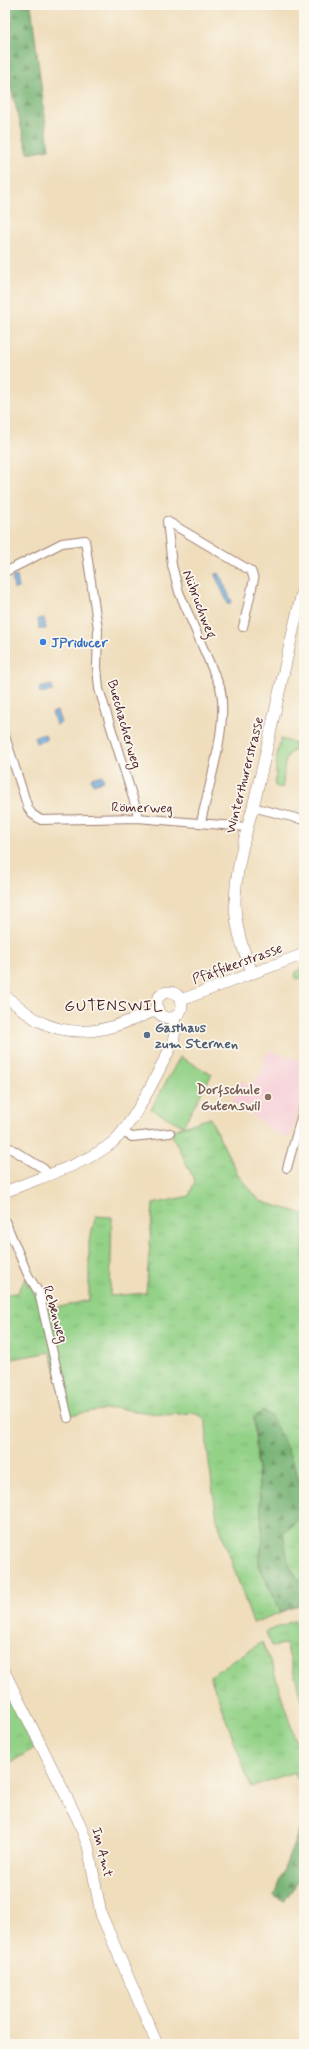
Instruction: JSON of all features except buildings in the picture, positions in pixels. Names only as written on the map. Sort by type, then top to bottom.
[{"type":"main road","name":"Winterthurerstrasse","points":[[252,972],[238,930],[235,902],[240,861],[304,585]]},
{"type":"main road","name":"Pfäffikerstrasse","points":[[181,1000],[252,972],[304,954]]},
{"type":"main road","points":[[165,993],[174,993],[181,1000],[181,1010],[174,1017],[162,1015],[158,1009],[158,1000],[165,993]]},
{"type":"main road","points":[[5,996],[38,1020],[49,1026],[73,1032],[92,1032],[114,1028],[158,1009]]},
{"type":"main road","points":[[5,1192],[100,1152],[122,1132],[136,1112],[173,1043],[176,1030],[174,1017]]},
{"type":"main road","name":"Im Amt","points":[[5,1673],[79,1822],[88,1846],[101,1914],[157,2044]]},
{"type":"street","name":"Nübruchweg","points":[[201,822],[222,721],[223,698],[220,687],[179,592],[172,565],[167,521],[251,572],[254,579],[244,627]]},
{"type":"street","name":"Buechacherweg","points":[[5,572],[62,543],[85,540],[98,629],[97,667],[99,689],[138,818]]},
{"type":"street","name":"Römerweg","points":[[5,736],[28,808],[37,818],[46,821],[138,818],[247,826]]},
{"type":"street","points":[[252,807],[304,820]]},
{"type":"street","points":[[287,1168],[304,1107]]},
{"type":"street","points":[[122,1132],[132,1137],[170,1133]]},
{"type":"street","points":[[5,1145],[48,1174]]},
{"type":"street","name":"Rebenweg","points":[[5,1221],[28,1275],[39,1293],[68,1418]]},
{"type":"shaded area","name":"Dorfschule Gutenswil","points":[[268,1050],[304,1061],[304,1092],[290,1138],[281,1136],[232,1102],[240,1081],[250,1085],[259,1077]]},
{"type":"green space","points":[[5,5],[31,5],[49,149],[28,153],[5,66]]},
{"type":"green space","points":[[281,739],[295,743],[294,750],[287,758],[285,763],[282,788],[275,786],[277,754]]},
{"type":"green space","points":[[304,966],[304,980],[295,978],[296,972]]},
{"type":"green space","points":[[180,1057],[212,1074],[183,1126],[151,1109]]},
{"type":"green space","points":[[210,1118],[238,1175],[260,1201],[304,1214],[304,1503],[295,1466],[254,1418],[263,1541],[258,1564],[281,1612],[253,1623],[217,1520],[207,1448],[206,1421],[201,1416],[193,1413],[164,1415],[115,1408],[70,1415],[50,1352],[13,1359],[5,1353],[5,1294],[17,1293],[26,1278],[48,1310],[89,1300],[89,1241],[96,1216],[112,1217],[110,1296],[146,1293],[153,1204],[189,1196],[195,1181],[170,1131]]},
{"type":"green space","points":[[262,1411],[270,1415],[288,1450],[301,1488],[303,1501],[304,1514],[283,1533],[288,1563],[304,1588],[304,1603],[281,1612],[258,1564],[263,1541],[254,1418]]},
{"type":"green space","points":[[304,1514],[304,1588],[288,1563],[283,1533]]},
{"type":"green space","points":[[295,1620],[300,1634],[304,1633],[304,1702],[302,1702],[286,1644],[271,1646],[266,1632]]},
{"type":"green space","points":[[262,1642],[273,1668],[294,1736],[304,1762],[304,1790],[294,1772],[251,1787],[210,1676]]},
{"type":"green space","points":[[5,1683],[36,1747],[5,1766]]},
{"type":"green space","points":[[304,1826],[304,1874],[284,1901],[274,1895],[299,1830]]},
{"type":"water","points":[[219,573],[232,602],[228,604],[215,575]]},
{"type":"water","points":[[17,576],[19,588],[14,589],[12,577]]},
{"type":"water","points":[[44,618],[46,629],[39,629],[38,619]]},
{"type":"water","points":[[52,685],[53,691],[40,693],[39,688]]},
{"type":"water","points":[[57,711],[61,723],[56,725],[52,713]]},
{"type":"water","points":[[45,734],[47,740],[36,743],[34,737]]},
{"type":"water","points":[[102,775],[104,781],[93,784],[91,778]]},
{"type":"place","name":"JPriducer","points":[[43,642]]},
{"type":"place","name":"Gasthaus zum Sternen","points":[[147,1035]]},
{"type":"place","name":"Dorfschule Gutenswil","points":[[268,1097]]},
{"type":"district","name":"GUTENSWIL","points":[[114,1005]]}]
